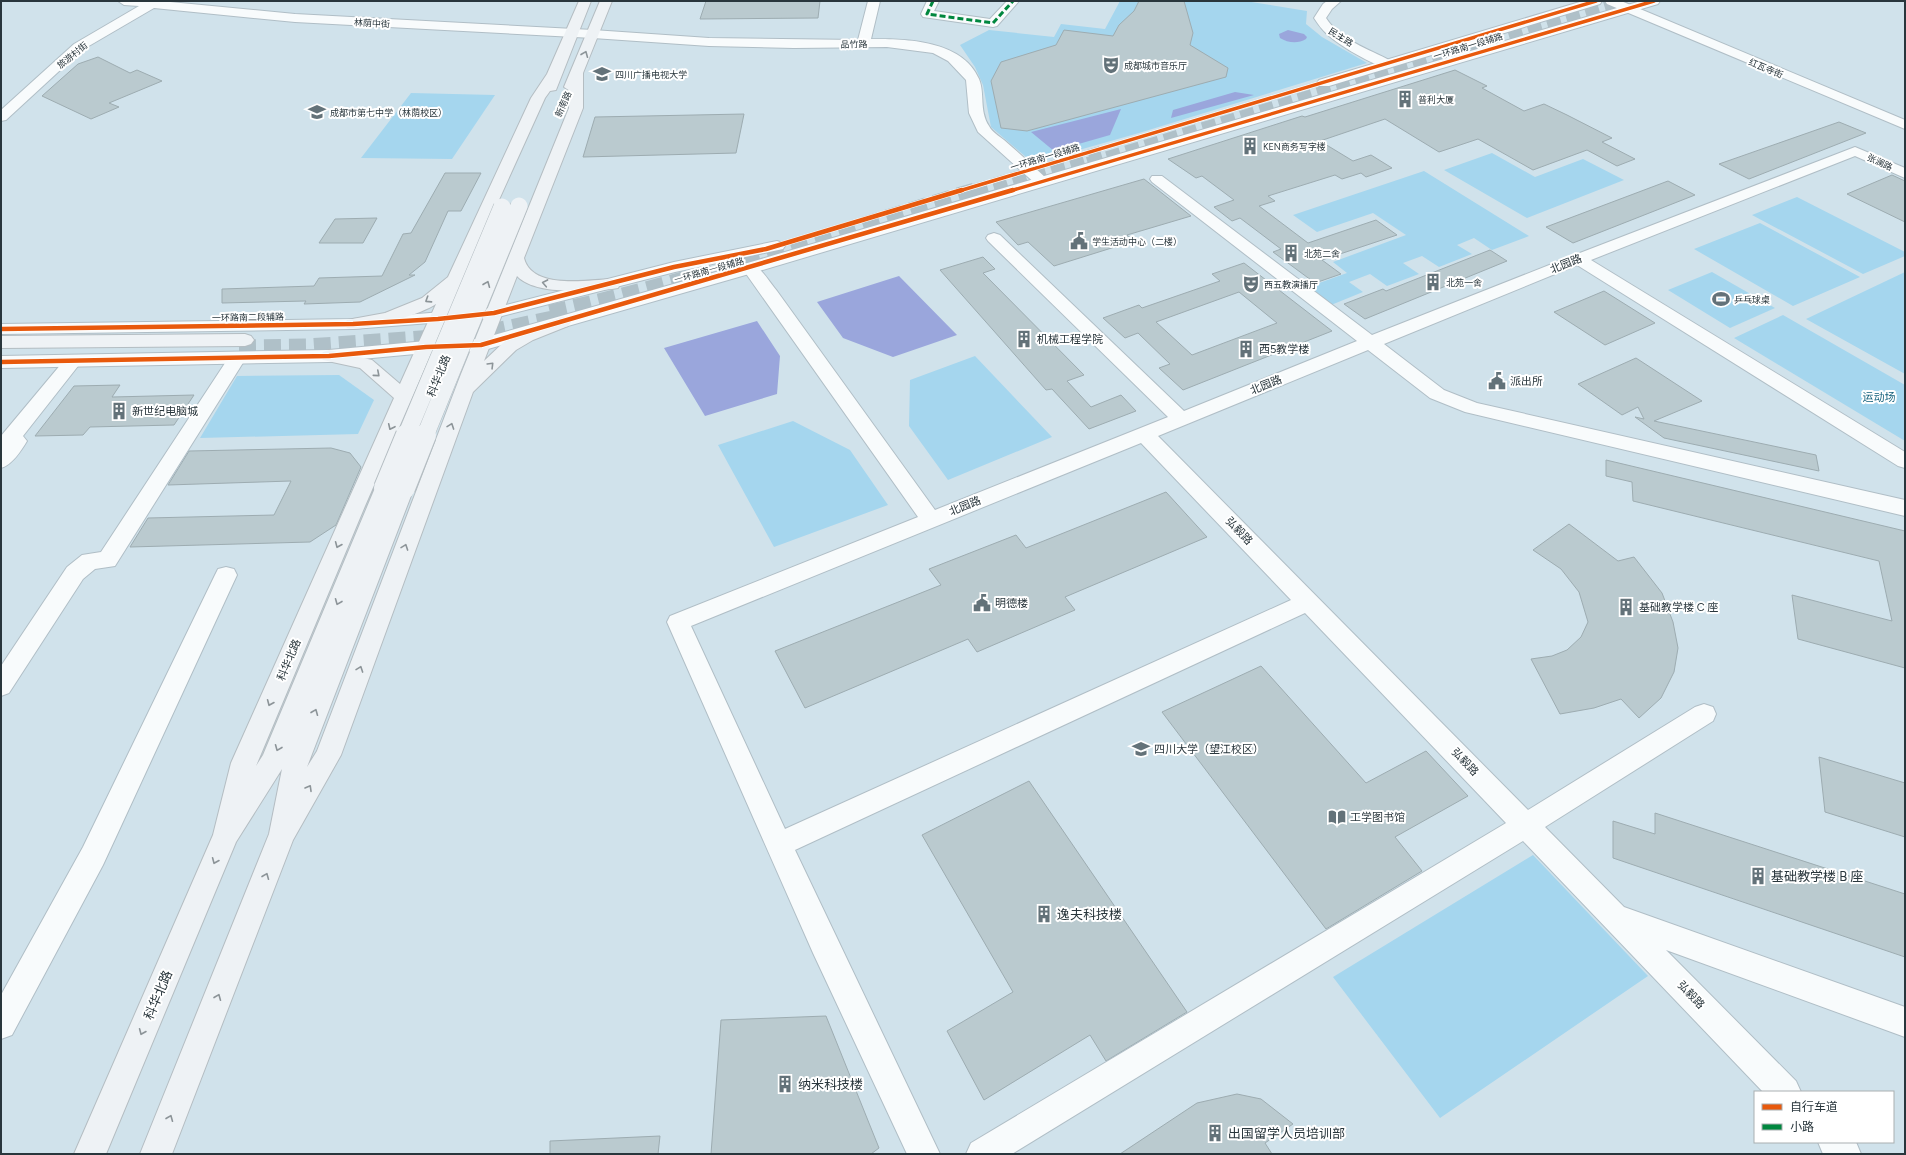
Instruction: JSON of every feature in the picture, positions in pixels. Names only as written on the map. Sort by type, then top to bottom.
[{"type":"main road","name":"新南路","points":[[516,201],[550,98],[554,74],[585,1]]},
{"type":"main road","name":"新南路","points":[[563,104],[606,1]]},
{"type":"main road","name":"科华北路","points":[[156,1154],[282,834],[328,755],[481,345],[576,108],[577,73]]},
{"type":"main road","name":"科华北路","points":[[226,836],[244,763],[457,275],[480,228],[538,98],[554,74]]},
{"type":"main road","name":"科华北路","points":[[90,1154],[226,836],[273,761],[394,488],[516,201]]},
{"type":"main road","points":[[480,228],[479,243],[496,246],[514,242],[528,227]]},
{"type":"main road","points":[[516,257],[520,269],[525,275],[542,283],[612,284]]},
{"type":"main road","points":[[353,324],[389,317],[428,302],[457,275]]},
{"type":"main road","points":[[463,392],[510,346],[527,336],[562,322]]},
{"type":"main road","points":[[1,342],[240,348]]},
{"type":"main road","points":[[1,360],[240,348]]},
{"type":"main road","points":[[329,356],[366,364],[407,392],[426,371],[449,365],[465,366],[470,374]]},
{"type":"main road","name":"科华北路","points":[[282,834],[296,760],[394,488]]},
{"type":"street","name":"林荫中街","points":[[124,1],[295,18],[593,34]]},
{"type":"street","points":[[864,43],[874,1]]},
{"type":"street","points":[[933,1],[927,14],[993,23],[1013,1]]},
{"type":"street","name":"民主路","points":[[1335,1],[1322,12],[1320,18],[1323,24],[1335,35],[1386,64]]},
{"type":"street","name":"一环路南一段辅路","points":[[494,313],[674,267],[766,249],[1596,1]]},
{"type":"street","name":"红瓦寺街","points":[[1611,1],[1905,125]]},
{"type":"street","name":"一环路南一段辅路","points":[[481,345],[750,268],[1654,1]]},
{"type":"street","name":"旅游村街","points":[[1,117],[78,47],[154,3]]},
{"type":"street","name":"品竹路","points":[[593,34],[717,42],[794,44],[864,43],[925,47],[942,52],[953,58],[968,72],[973,80],[976,113],[983,129],[1042,182]]},
{"type":"street","name":"张澜路","points":[[1855,151],[1905,174]]},
{"type":"street","name":"北园路","points":[[778,845],[678,622],[1578,259],[1855,151]]},
{"type":"street","points":[[1157,179],[1437,394],[1472,408],[1905,508]]},
{"type":"street","points":[[994,238],[1181,419]]},
{"type":"street","points":[[1578,259],[1905,461]]},
{"type":"street","points":[[750,268],[771,295],[931,520]]},
{"type":"street","name":"一环路南二段辅路","points":[[1,329],[353,324],[438,319],[494,313]]},
{"type":"street","points":[[260,357],[277,352],[288,344],[295,334],[295,328],[290,325]]},
{"type":"street","points":[[1,360],[54,362],[240,348],[260,357],[329,356],[426,347],[481,345]]},
{"type":"street","points":[[1,686],[75,573],[90,561],[107,560],[240,348]]},
{"type":"street","points":[[1,460],[16,441],[8,441],[73,361]]},
{"type":"street","points":[[40,377],[54,362]]},
{"type":"street","name":"弘毅路","points":[[1144,434],[1784,1091]]},
{"type":"street","points":[[1,1024],[93,856],[226,575]]},
{"type":"street","points":[[924,1154],[778,845],[1308,602]]},
{"type":"street","points":[[982,1154],[1526,825],[1704,714]]},
{"type":"street","points":[[1617,918],[1905,1022]]},
{"type":"street","points":[[1835,1143],[1845,1154]]},
{"type":"green space","points":[[1120,1],[1245,1],[1307,11],[1306,24],[1322,37],[1367,63],[1139,133],[1033,163],[991,127],[983,85],[975,67],[960,45],[989,30],[1054,37],[1061,24],[1105,29]]},
{"type":"green space","points":[[411,93],[495,95],[452,159],[361,158]]},
{"type":"green space","points":[[1492,153],[1535,177],[1583,159],[1624,180],[1527,218],[1444,170]]},
{"type":"green space","points":[[1424,171],[1529,236],[1492,250],[1474,238],[1457,245],[1472,254],[1439,267],[1422,256],[1403,263],[1419,274],[1387,286],[1370,274],[1349,282],[1363,292],[1331,305],[1308,287],[1347,273],[1333,262],[1406,235],[1373,213],[1317,232],[1293,215]]},
{"type":"green space","points":[[1797,197],[1905,252],[1905,256],[1863,274],[1752,215]]},
{"type":"green space","points":[[1760,223],[1860,277],[1793,306],[1694,249]]},
{"type":"green space","name":"乒乓球桌","points":[[1712,272],[1775,308],[1730,328],[1668,290]]},
{"type":"green space","name":"运动场","points":[[1905,272],[1905,374],[1806,319]]},
{"type":"green space","name":"运动场","points":[[1783,315],[1905,385],[1905,441],[1734,338]]},
{"type":"green space","points":[[975,356],[1052,437],[948,480],[909,426],[910,380]]},
{"type":"green space","points":[[339,375],[374,400],[358,434],[200,438],[237,376]]},
{"type":"green space","points":[[793,421],[850,450],[888,505],[774,547],[718,445]]},
{"type":"green space","points":[[1533,855],[1648,976],[1440,1118],[1333,977]]},
{"type":"shaded area","points":[[1288,30],[1304,34],[1307,37],[1303,41],[1296,42],[1286,41],[1280,38],[1279,34]]},
{"type":"shaded area","points":[[1235,92],[1254,95],[1171,118],[1173,110]]},
{"type":"shaded area","points":[[1121,109],[1110,135],[1054,151],[1031,132]]},
{"type":"shaded area","points":[[899,276],[957,335],[893,357],[843,338],[817,302]]},
{"type":"shaded area","points":[[757,321],[780,356],[777,394],[705,416],[664,348]]},
{"type":"building","points":[[706,1],[820,1],[818,18],[700,19]]},
{"type":"building","name":"成都城市音乐厅","points":[[1139,1],[1184,1],[1193,33],[1190,45],[1228,68],[1226,77],[1027,131],[1001,128],[991,81],[1001,62],[1056,45],[1064,30],[1113,36],[1119,25],[1134,11]]},
{"type":"building","points":[[98,57],[130,73],[137,70],[162,81],[109,103],[119,107],[91,119],[42,96],[78,64]]},
{"type":"building","points":[[1455,70],[1487,86],[1482,88],[1524,111],[1544,104],[1567,115],[1612,138],[1602,142],[1635,159],[1617,166],[1587,150],[1533,170],[1478,139],[1439,152],[1385,119],[1320,141],[1353,161],[1371,155],[1392,168],[1366,177],[1361,173],[1342,179],[1335,175],[1268,196],[1275,201],[1259,206],[1308,243],[1376,220],[1397,235],[1322,260],[1341,274],[1315,283],[1273,252],[1281,249],[1240,218],[1232,221],[1214,207],[1234,200],[1202,176],[1196,178],[1168,159],[1302,116],[1305,117]]},
{"type":"building","points":[[744,114],[736,153],[583,157],[595,117]]},
{"type":"building","points":[[1839,122],[1866,133],[1749,179],[1719,164]]},
{"type":"building","points":[[445,173],[481,173],[461,211],[448,211],[425,262],[409,275],[415,275],[360,302],[304,304],[306,301],[222,303],[222,289],[314,286],[319,278],[382,276],[403,234],[411,233]]},
{"type":"building","points":[[1892,175],[1905,181],[1905,222],[1847,194]]},
{"type":"building","points":[[1144,179],[1191,216],[1127,235],[1134,241],[1054,266],[1028,242],[1018,245],[996,222]]},
{"type":"building","points":[[1668,181],[1695,195],[1573,243],[1546,227]]},
{"type":"building","points":[[377,218],[363,243],[319,243],[335,219]]},
{"type":"building","name":"北苑一舍","points":[[1490,250],[1507,261],[1365,319],[1344,304],[1383,289],[1386,291]]},
{"type":"building","name":"机械工程学院","points":[[983,257],[995,269],[983,273],[1084,375],[1067,381],[1091,407],[1121,395],[1136,411],[1089,429],[1052,389],[1046,390],[940,270]]},
{"type":"building","points":[[1244,263],[1332,331],[1183,390],[1159,368],[1170,364],[1138,333],[1125,338],[1103,318],[1139,305],[1142,308],[1220,281],[1212,274]],"holes":[[[1239,292],[1277,323],[1192,355],[1156,322]]]},
{"type":"building","points":[[1604,291],[1655,323],[1605,345],[1554,312]]},
{"type":"building","points":[[1636,358],[1702,401],[1654,421],[1816,455],[1819,471],[1664,438],[1635,417],[1644,419],[1638,407],[1622,415],[1578,384]]},
{"type":"building","name":"新世纪电脑城","points":[[120,385],[112,397],[194,395],[174,425],[90,427],[83,435],[35,436],[74,386]]},
{"type":"building","points":[[331,448],[350,453],[361,467],[336,525],[310,542],[130,547],[148,518],[274,515],[291,481],[168,485],[189,451]]},
{"type":"building","points":[[1606,460],[1905,531],[1905,668],[1798,639],[1792,595],[1892,621],[1879,561],[1633,501],[1632,482],[1606,476]]},
{"type":"building","name":"明德楼","points":[[1166,492],[1207,537],[1065,597],[1075,610],[977,652],[968,639],[805,708],[775,651],[941,585],[929,569],[1016,535],[1026,548]]},
{"type":"building","name":"基础教学楼 C 座","points":[[1569,524],[1618,561],[1634,557],[1662,593],[1673,622],[1678,648],[1674,672],[1661,698],[1639,718],[1621,699],[1594,708],[1560,714],[1531,659],[1552,656],[1567,650],[1581,637],[1588,622],[1579,592],[1561,569],[1533,550]]},
{"type":"building","name":"工学图书馆","points":[[1261,666],[1366,783],[1426,751],[1468,796],[1395,837],[1422,871],[1326,929],[1162,712]]},
{"type":"building","points":[[1819,757],[1905,783],[1905,837],[1825,812]]},
{"type":"building","name":"逸夫科技楼","points":[[1029,781],[1187,1012],[1106,1061],[1090,1035],[984,1100],[947,1031],[1013,992],[922,835]]},
{"type":"building","name":"基础教学楼 B 座","points":[[1655,813],[1905,894],[1905,957],[1613,858],[1613,821],[1655,834]]},
{"type":"building","name":"纳米科技楼","points":[[826,1016],[879,1148],[871,1154],[711,1154],[721,1020]]},
{"type":"building","name":"出国留学人员培训部","points":[[1237,1094],[1261,1099],[1293,1124],[1265,1143],[1272,1154],[1120,1154],[1197,1103]]},
{"type":"building","points":[[660,1136],[658,1154],[550,1154],[550,1141]]},
{"type":"tunnel","points":[[1088,164],[1627,1]]},
{"type":"tunnel","points":[[974,191],[1101,153]]},
{"type":"tunnel","points":[[550,313],[604,301],[712,272],[978,190]]},
{"type":"tunnel","points":[[239,348],[308,347],[477,335],[567,316]]},
{"type":"marked path","points":[[933,1],[927,14],[993,23],[1013,1]]},
{"type":"cycle path","points":[[1,329],[353,324],[438,319],[494,313],[674,267],[766,249],[1596,1]]},
{"type":"cycle path","points":[[1,362],[329,356],[426,347],[481,345],[750,268],[1654,1]]},
{"type":"place","name":"成都城市音乐厅","points":[[1111,65]]},
{"type":"place","name":"四川广播电视大学","points":[[602,74]]},
{"type":"place","name":"普利大厦","points":[[1405,99]]},
{"type":"place","name":"成都市第七中学（林荫校区）","points":[[317,112]]},
{"type":"place","name":"KEN商务写字楼","points":[[1250,146]]},
{"type":"place","name":"学生活动中心（二楼）","points":[[1079,241]]},
{"type":"place","name":"北苑二舍","points":[[1291,253]]},
{"type":"place","name":"北苑一舍","points":[[1433,282]]},
{"type":"place","name":"西五教演播厅","points":[[1251,284]]},
{"type":"place","name":"乒乓球桌","points":[[1721,299]]},
{"type":"place","name":"机械工程学院","points":[[1024,339]]},
{"type":"place","name":"西5教学楼","points":[[1246,349]]},
{"type":"place","name":"派出所","points":[[1497,381]]},
{"type":"place","name":"新世纪电脑城","points":[[119,411]]},
{"type":"place","name":"明德楼","points":[[982,603]]},
{"type":"place","name":"基础教学楼 C 座","points":[[1626,607]]},
{"type":"place","name":"四川大学（望江校区）","points":[[1141,749]]},
{"type":"place","name":"工学图书馆","points":[[1337,817]]},
{"type":"place","name":"基础教学楼 B 座","points":[[1758,876]]},
{"type":"place","name":"逸夫科技楼","points":[[1044,914]]},
{"type":"place","name":"纳米科技楼","points":[[785,1084]]},
{"type":"place","name":"出国留学人员培训部","points":[[1215,1133]]}]
